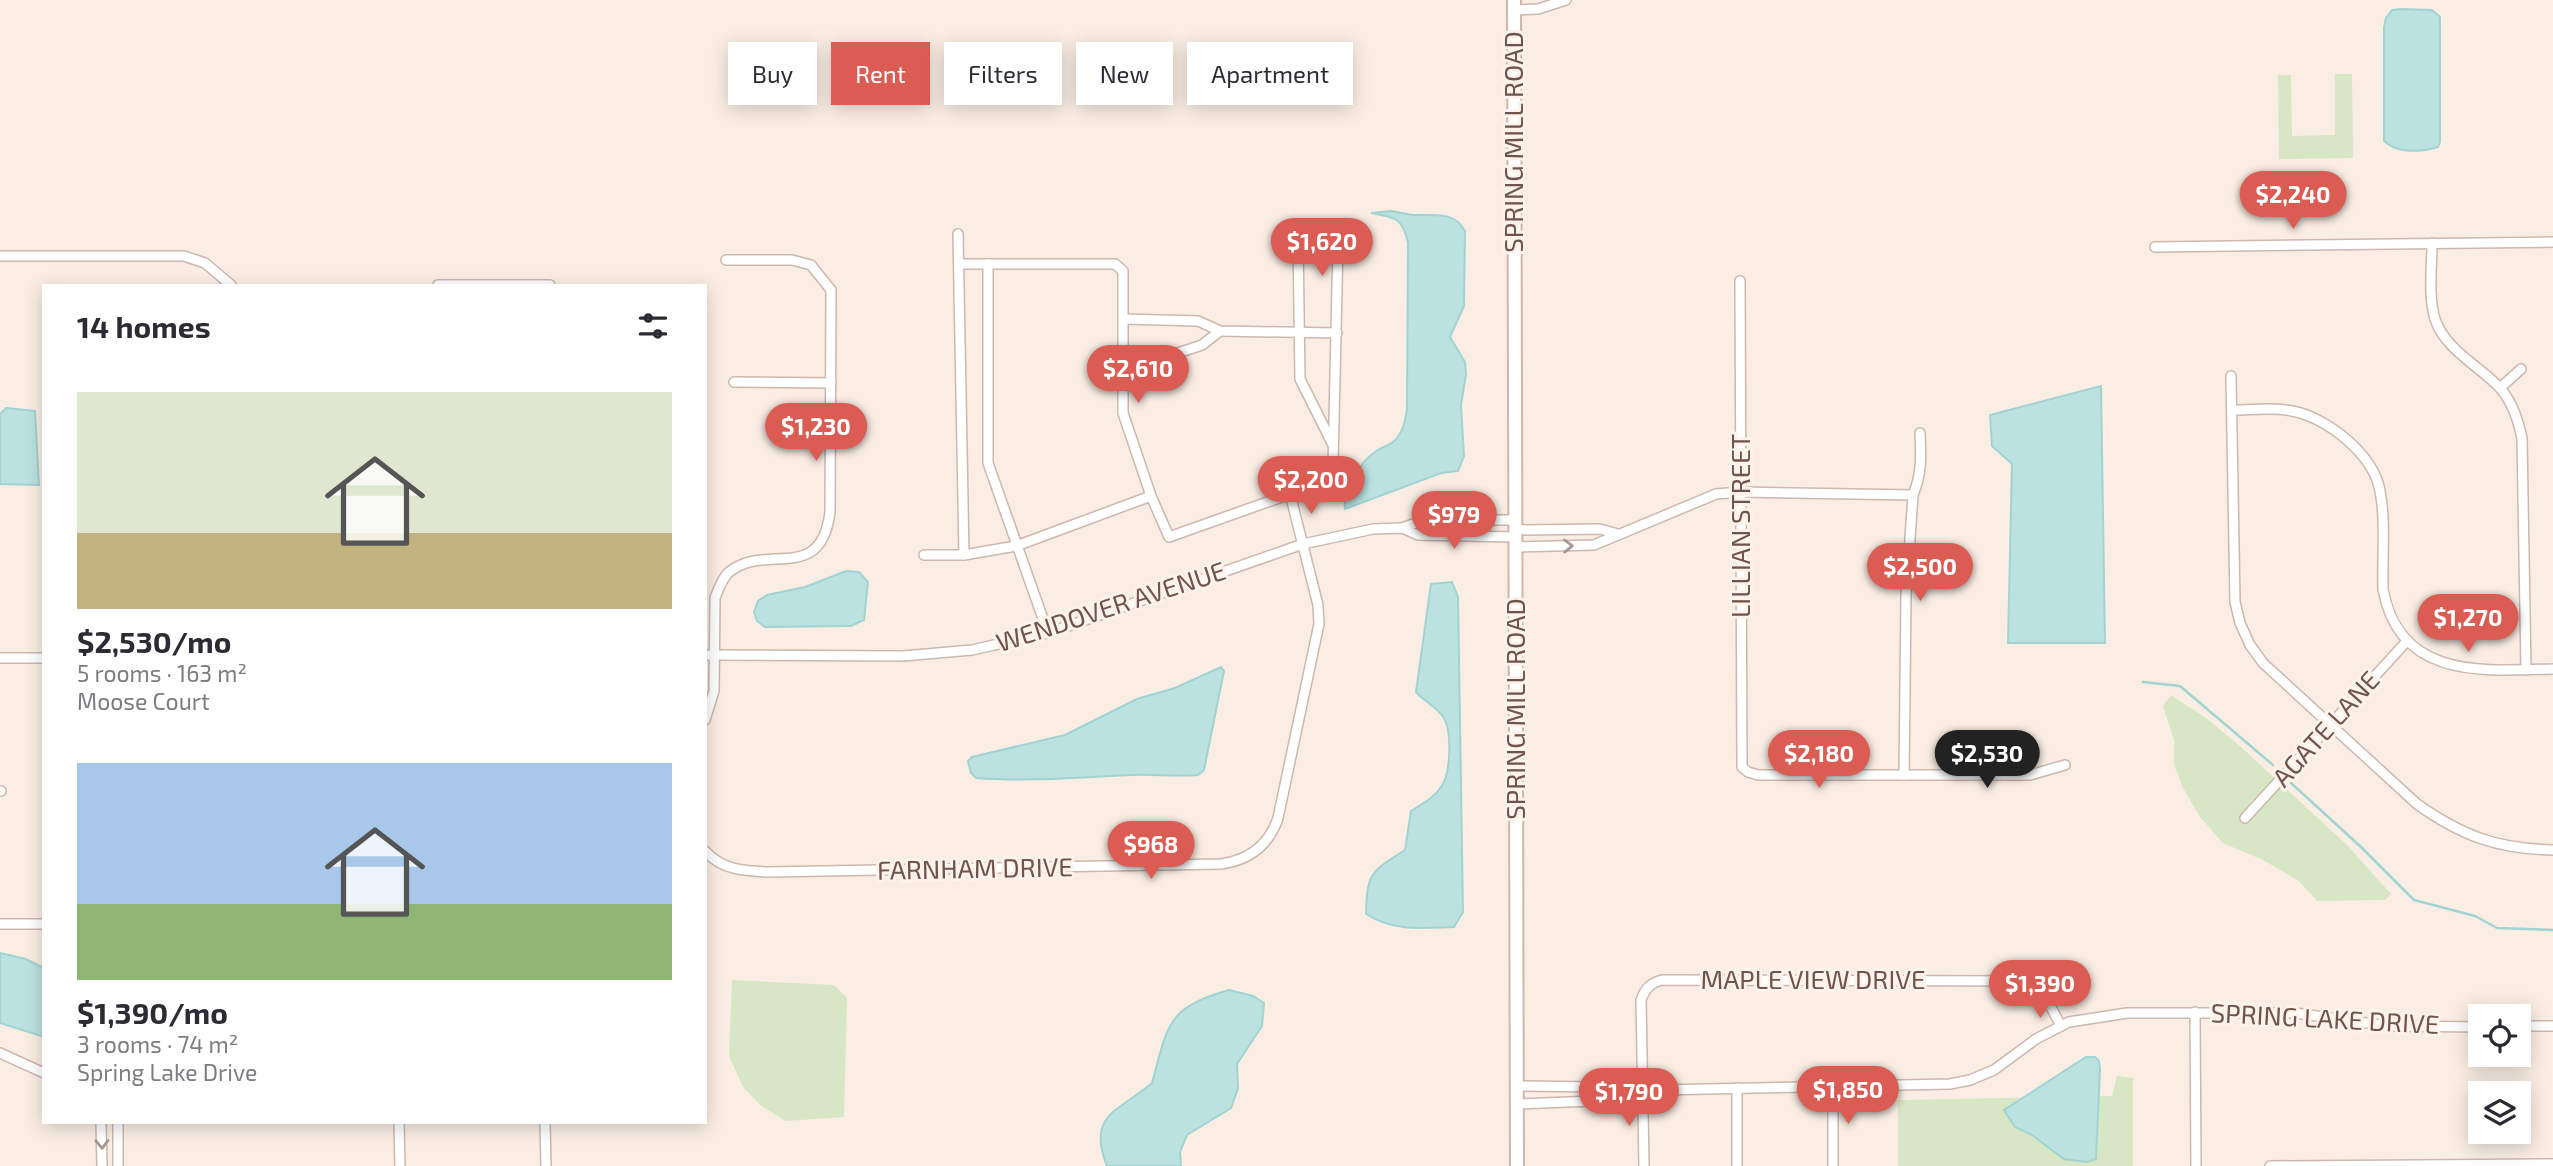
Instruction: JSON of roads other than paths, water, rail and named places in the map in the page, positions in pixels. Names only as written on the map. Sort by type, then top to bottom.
[{"type":"street","points":[[1514,5],[1538,9],[1566,0]]},
{"type":"street","name":"SPRING MILL ROAD","points":[[1514,5],[1517,1166]]},
{"type":"street","points":[[958,234],[964,555]]},
{"type":"street","points":[[959,264],[1115,264],[1124,271],[1123,413],[1151,496],[1169,537],[1290,494],[1326,478],[1334,465],[1338,243],[1298,241],[1300,379],[1333,445]]},
{"type":"street","points":[[2155,247],[2553,242]]},
{"type":"street","points":[[2432,243],[2432,307],[2438,328],[2451,344],[2500,388],[2517,417],[2522,438],[2526,670]]},
{"type":"street","points":[[0,256],[184,256],[205,262],[230,284]]},
{"type":"street","points":[[707,714],[715,691],[710,655],[715,598],[728,573],[756,560],[788,560],[806,555],[822,541],[828,528],[830,512],[831,290],[821,274],[811,265],[792,260],[726,260]]},
{"type":"street","points":[[988,264],[988,463],[1048,633]]},
{"type":"street","name":"LILLIAN STREET","points":[[1740,281],[1741,758],[1744,770],[1758,775],[1904,775]]},
{"type":"street","points":[[1124,319],[1198,321],[1220,331],[1337,333]]},
{"type":"street","points":[[1123,371],[1202,345],[1220,331]]},
{"type":"street","points":[[2500,388],[2521,369]]},
{"type":"street","points":[[2231,376],[2233,582],[2240,623],[2250,645],[2263,663],[2417,804],[2441,821],[2466,834],[2496,844],[2553,850]]},
{"type":"street","points":[[734,382],[831,383]]},
{"type":"street","points":[[2233,410],[2290,410],[2302,413],[2320,421],[2367,459],[2381,491],[2385,603],[2407,640],[2434,660],[2452,666],[2478,670],[2553,669]]},
{"type":"street","points":[[1920,433],[1921,470],[1913,495],[1905,608],[1904,775],[2030,775],[2065,765]]},
{"type":"street","points":[[1402,528],[1424,520],[1594,545],[1716,494],[1741,492],[1913,495]]},
{"type":"street","points":[[1290,494],[1303,544]]},
{"type":"street","points":[[924,555],[964,555],[1016,545],[1151,496]]},
{"type":"street","name":"WENDOVER AVENUE","points":[[710,655],[903,656],[972,650],[1048,633],[1303,544],[1373,529],[1402,528],[1419,536],[1515,533]]},
{"type":"street","points":[[1515,533],[1600,529],[1618,534]]},
{"type":"street","name":"FARNHAM DRIVE","points":[[707,854],[734,870],[768,872],[1183,866],[1221,864],[1245,857],[1267,841],[1278,818],[1319,624],[1318,605],[1303,544]]},
{"type":"street","name":"AGATE LANE","points":[[2245,818],[2407,640]]},
{"type":"street","points":[[0,658],[42,658]]},
{"type":"street","points":[[0,924],[42,924]]},
{"type":"street","name":"MAPLE VIEW DRIVE","points":[[1644,1166],[1641,1000],[1645,989],[1653,982],[2019,981],[2036,984],[2061,1026]]},
{"type":"street","points":[[2195,1012],[2196,1166]]},
{"type":"street","name":"SPRING LAKE DRIVE","points":[[1517,1086],[1595,1087],[1610,1091],[1950,1084],[1970,1080],[1994,1070],[2036,1039],[2069,1022],[2127,1013],[2295,1013],[2389,1026],[2468,1027]]},
{"type":"street","points":[[2531,1026],[2553,1026]]},
{"type":"street","points":[[0,1053],[42,1072]]},
{"type":"street","points":[[1833,1086],[1833,1166]]},
{"type":"street","points":[[1737,1088],[1737,1166]]},
{"type":"street","points":[[1517,1104],[1593,1101],[1610,1091]]},
{"type":"street","points":[[101,1124],[102,1166]]},
{"type":"street","points":[[118,1124],[118,1166]]},
{"type":"street","points":[[399,1124],[400,1166]]},
{"type":"street","points":[[545,1124],[546,1166]]},
{"type":"street","points":[[2270,1166],[2553,1164]]},
{"type":"water","points":[[2392,10],[2432,10],[2440,17],[2440,142],[2438,147],[2431,149],[2403,150],[2384,141],[2384,27]]},
{"type":"water","points":[[1391,211],[1449,217],[1465,231],[1464,306],[1450,337],[1465,362],[1466,374],[1461,405],[1464,456],[1458,471],[1441,473],[1345,509],[1346,494],[1359,470],[1377,450],[1397,438],[1407,410],[1408,243],[1397,220],[1371,213]]},
{"type":"water","points":[[2101,386],[2105,643],[2008,643],[2012,464],[1992,446],[1990,415]]},
{"type":"water","points":[[6,408],[35,411],[39,485],[0,484],[0,414]]},
{"type":"water","points":[[846,571],[859,572],[868,582],[864,620],[851,626],[765,627],[757,621],[754,612],[758,601],[767,595],[805,587]]},
{"type":"water","points":[[1452,582],[1458,597],[1463,912],[1454,927],[1398,926],[1366,914],[1368,889],[1373,874],[1405,850],[1411,811],[1435,794],[1447,773],[1447,725],[1442,715],[1416,692],[1431,584]]},
{"type":"water","points":[[1221,667],[1224,671],[1204,770],[1198,775],[1015,780],[976,778],[971,773],[968,761],[972,757],[1065,735],[1137,699],[1175,688]]},
{"type":"water","points":[[0,953],[26,959],[42,967],[42,1036],[0,1023]]},
{"type":"water","points":[[1229,990],[1253,996],[1264,1003],[1262,1026],[1237,1064],[1238,1088],[1231,1108],[1187,1135],[1180,1152],[1181,1166],[1107,1166],[1101,1135],[1104,1124],[1118,1108],[1152,1083],[1173,1021],[1193,1004]]},
{"type":"water","points":[[2086,1057],[2095,1057],[2099,1061],[2100,1069],[2096,1159],[2087,1162],[2064,1159],[2032,1135],[2015,1127],[2004,1110]]},
{"type":"waterway","points":[[2143,682],[2180,686],[2273,765]]},
{"type":"waterway","points":[[2291,783],[2414,900],[2475,916],[2497,928],[2553,930]]}]
